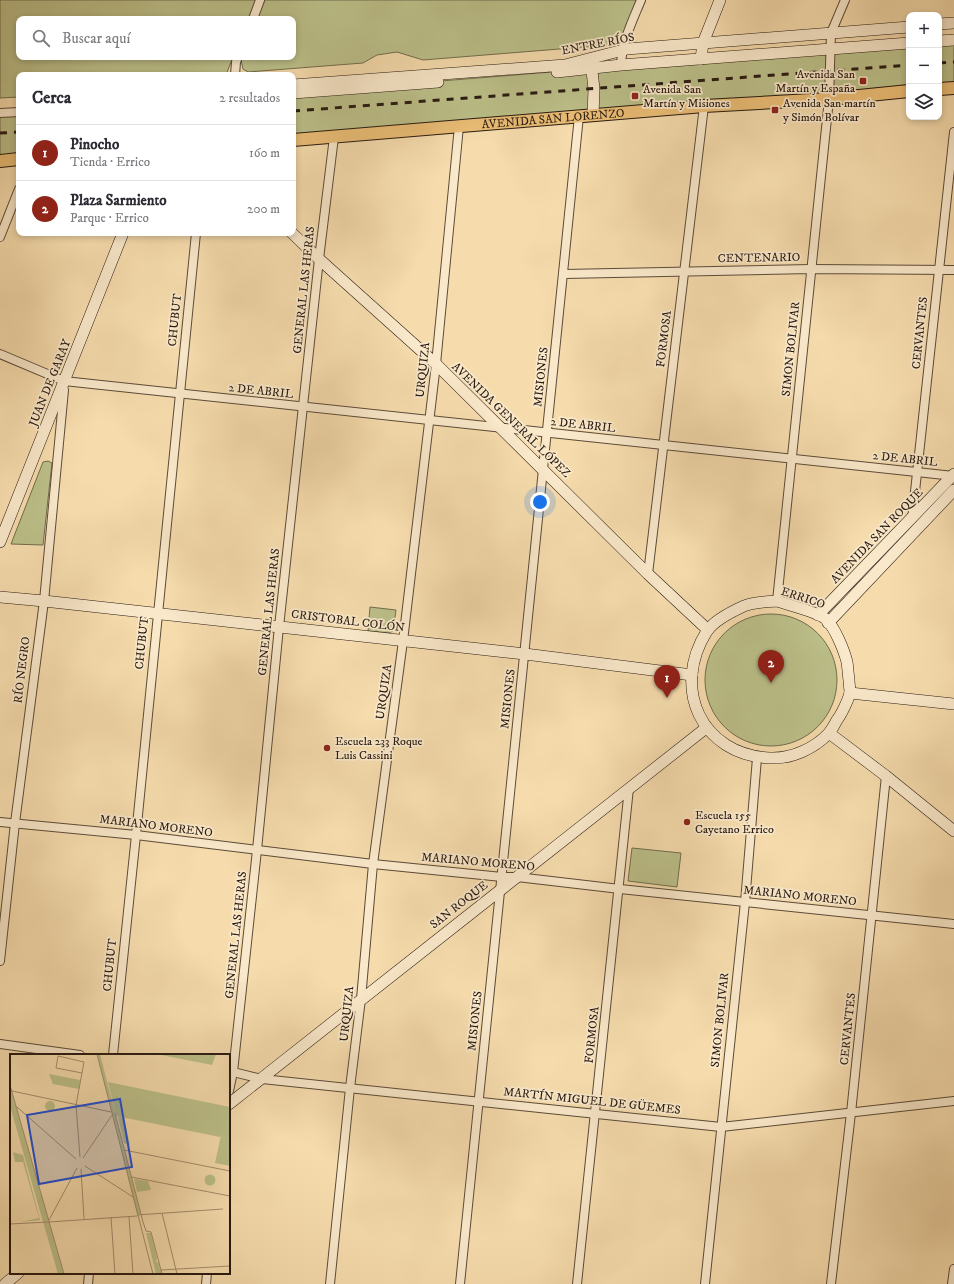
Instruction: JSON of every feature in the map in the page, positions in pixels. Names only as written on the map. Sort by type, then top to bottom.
[{"type":"main road","points":[[942,89],[954,88]]},
{"type":"main road","name":"AVENIDA SAN LORENZO","points":[[296,140],[704,106],[829,99],[906,92]]},
{"type":"main road","points":[[0,161],[16,159]]},
{"type":"street","points":[[254,16],[260,0]]},
{"type":"street","points":[[621,65],[622,51],[641,0]]},
{"type":"street","points":[[701,59],[703,43],[720,0]]},
{"type":"street","name":"SIMON BOLIVAR","points":[[777,601],[829,99],[831,33],[844,0]]},
{"type":"street","points":[[942,24],[954,23]]},
{"type":"street","name":"ENTRE RÍOS","points":[[296,93],[591,64],[622,51],[703,43],[906,27]]},
{"type":"street","points":[[942,41],[954,40]]},
{"type":"street","name":"ENTRE RÍOS","points":[[296,84],[566,65],[621,65],[906,43]]},
{"type":"street","points":[[235,72],[237,60]]},
{"type":"street","points":[[591,64],[594,88],[593,115]]},
{"type":"street","name":"FORMOSA","points":[[648,574],[704,106]]},
{"type":"street","points":[[0,113],[16,112]]},
{"type":"street","name":"MISIONES","points":[[460,1284],[548,433],[579,116]]},
{"type":"street","name":"URQUIZA","points":[[330,1284],[350,1088],[361,999],[373,864],[404,641],[436,364],[459,126]]},
{"type":"street","name":"CERVANTES","points":[[910,537],[954,132]]},
{"type":"street","name":"GENERAL LAS HERAS","points":[[231,1072],[258,850],[279,627],[319,259],[334,136]]},
{"type":"street","points":[[0,237],[16,197]]},
{"type":"street","name":"JUAN DE GARAY","points":[[0,542],[122,236]]},
{"type":"street","name":"CHUBUT","points":[[113,1054],[196,236]]},
{"type":"street","name":"AVENIDA GENERAL LÓPEZ","points":[[295,236],[436,364],[648,574],[708,630]]},
{"type":"street","name":"CENTENARIO","points":[[564,274],[811,269],[954,270]]},
{"type":"street","name":"2 DE ABRIL","points":[[0,354],[64,381],[953,476]]},
{"type":"street","name":"RÍO NEGRO","points":[[0,961],[14,823],[44,601],[64,381]]},
{"type":"street","name":"AVENIDA SAN ROQUE","points":[[818,615],[953,476]]},
{"type":"street","name":"AVENIDA SAN ROQUE","points":[[828,623],[954,490]]},
{"type":"street","name":"CRISTOBAL COLÓN","points":[[0,597],[525,654],[692,675]]},
{"type":"street","name":"ERRICO","points":[[777,601],[818,615],[825,619],[839,639],[847,662],[850,693],[839,718],[829,733],[806,750],[781,759],[757,758],[741,754],[727,747],[714,737],[706,728],[697,712],[692,693],[692,675],[698,653],[708,630],[725,616],[746,605],[777,601]]},
{"type":"street","points":[[850,693],[954,704]]},
{"type":"street","name":"SAN ROQUE","points":[[230,1103],[706,728]]},
{"type":"street","points":[[829,733],[886,776],[954,831]]},
{"type":"street","name":"SIMON BOLIVAR","points":[[705,1284],[745,902],[757,758]]},
{"type":"street","name":"CERVANTES","points":[[831,1284],[851,1113],[886,776]]},
{"type":"street","name":"FORMOSA","points":[[577,1284],[620,889],[629,788]]},
{"type":"street","name":"MARIANO MORENO","points":[[0,822],[136,835],[373,864],[502,877],[517,877],[954,924]]},
{"type":"street","points":[[0,1044],[73,1054]]},
{"type":"street","name":"MARTÍN MIGUEL DE GÜEMES","points":[[231,1072],[262,1079],[721,1127],[954,1101]]},
{"type":"street","points":[[952,1284],[954,1269]]},
{"type":"street","points":[[5,1284],[17,1274]]},
{"type":"street","points":[[88,1284],[89,1274]]},
{"type":"street","points":[[206,1284],[208,1274]]},
{"type":"green space","points":[[0,0],[256,0],[249,16],[16,16],[16,60],[232,60],[227,72],[16,72],[16,97],[0,98]]},
{"type":"green space","points":[[265,0],[638,0],[623,38],[617,43],[609,45],[423,60],[397,52],[377,55],[363,63],[248,72],[243,69],[241,60],[296,60],[296,16],[258,16]]},
{"type":"green space","points":[[954,40],[954,88],[942,89],[942,41]]},
{"type":"green space","points":[[906,43],[906,91],[296,140],[296,93]]},
{"type":"green space","points":[[16,112],[16,159],[0,161],[0,113]]},
{"type":"green space","points":[[48,461],[52,463],[43,545],[11,544],[43,462]]},
{"type":"green space","points":[[370,607],[396,610],[393,631],[389,633],[368,631]]},
{"type":"green space","points":[[777,614],[796,619],[808,625],[818,633],[826,643],[832,655],[836,667],[836,693],[832,705],[826,717],[818,727],[808,735],[796,741],[784,745],[765,746],[746,741],[734,735],[724,727],[716,717],[710,705],[706,693],[705,674],[710,655],[716,643],[724,633],[734,625],[746,619],[758,615]]},
{"type":"green space","points":[[632,848],[681,853],[677,887],[628,881]]},
{"type":"railway","points":[[942,63],[954,62]]},
{"type":"railway","points":[[296,111],[906,65]]},
{"type":"railway","points":[[0,133],[16,132]]},
{"type":"place","name":"Avenida San Martín y España","points":[[863,81]]},
{"type":"place","name":"Avenida San Martín y Misiones","points":[[635,96]]},
{"type":"place","name":"Avenida San martín y Simón Bolívar","points":[[775,110]]},
{"type":"place","name":"Plaza Sarmiento","points":[[771,683]]},
{"type":"place","name":"Pinocho","points":[[667,698]]},
{"type":"place","name":"Escuela 233 Roque Luis Cassini","points":[[327,748]]},
{"type":"place","name":"Escuela 155 Cayetano Errico","points":[[687,822]]}]
